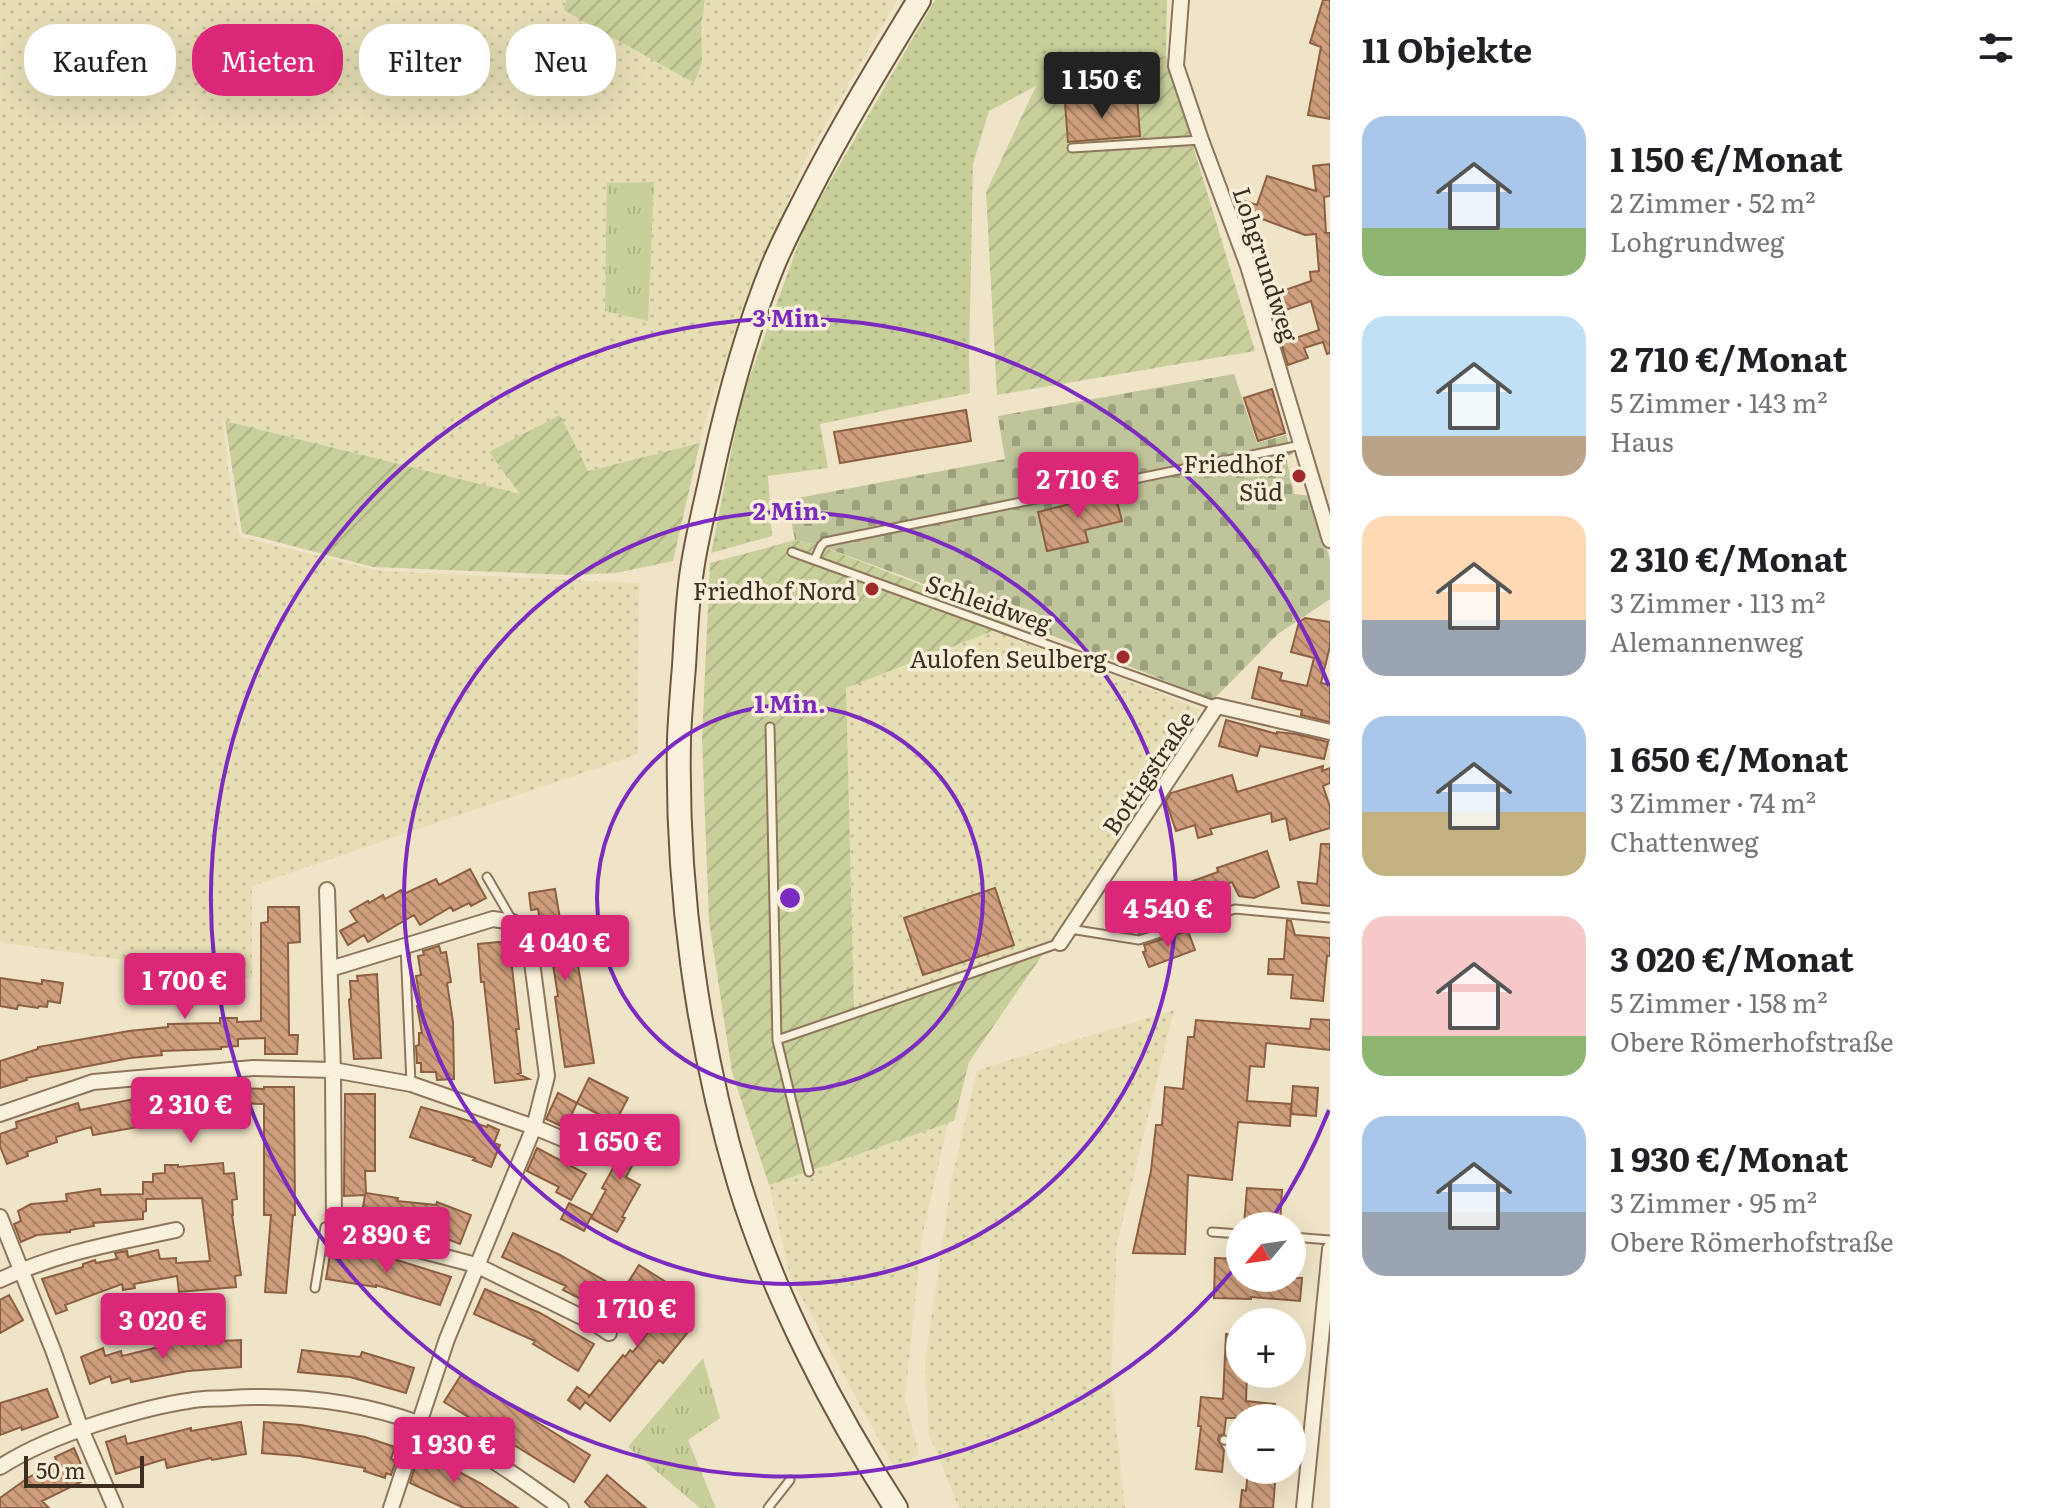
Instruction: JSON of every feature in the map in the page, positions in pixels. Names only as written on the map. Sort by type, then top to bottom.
[{"type":"street","points":[[896,1508],[868,1465],[790,1314],[761,1247],[736,1169],[710,1068],[689,935],[682,850],[679,739],[691,571],[722,426],[751,327],[773,266],[830,151],[869,80],[919,0]]},
{"type":"street","name":"Lohgrundweg","points":[[1181,0],[1176,66],[1248,266],[1330,540]]},
{"type":"street","points":[[1217,706],[1330,732]]},
{"type":"street","name":"Bottigstraße","points":[[1060,943],[1217,706]]},
{"type":"street","points":[[327,890],[334,1228],[476,1265],[609,1333]]},
{"type":"street","points":[[330,969],[493,919],[513,922],[530,947],[547,1076],[534,1127],[447,1339],[391,1508]]},
{"type":"street","points":[[0,1114],[93,1082],[253,1068],[333,1070],[411,1084],[534,1127],[597,1153]]},
{"type":"street","points":[[0,1217],[81,1429],[115,1508]]},
{"type":"street","points":[[0,1280],[63,1255],[176,1230]]},
{"type":"street","points":[[1304,1508],[1330,1249]]},
{"type":"street","points":[[0,1467],[25,1451],[131,1413],[189,1400],[300,1396],[359,1406],[420,1424],[465,1444],[561,1508]]},
{"type":"street","points":[[868,1465],[883,1508]]},
{"type":"lane","points":[[1072,148],[1201,140]]},
{"type":"lane","points":[[815,559],[825,542],[1303,444]]},
{"type":"lane","name":"Schleidweg","points":[[792,552],[1217,706]]},
{"type":"lane","points":[[770,727],[777,1040],[809,1172]]},
{"type":"lane","points":[[487,877],[513,922]]},
{"type":"lane","points":[[1069,929],[1139,940],[1235,909],[1330,918]]},
{"type":"lane","points":[[777,1040],[1060,943]]},
{"type":"lane","points":[[405,946],[411,1084]]},
{"type":"lane","points":[[315,1288],[325,1227]]},
{"type":"lane","points":[[1212,1232],[1226,1233]]},
{"type":"lane","points":[[1306,1238],[1330,1240]]},
{"type":"lane","points":[[1306,1448],[1311,1449]]},
{"type":"lane","points":[[768,1508],[790,1480]]},
{"type":"shaded area","points":[[0,0],[566,0],[564,10],[600,24],[506,24],[506,96],[616,96],[616,30],[702,63],[701,25],[705,0],[897,0],[802,166],[709,408],[700,443],[588,471],[560,416],[521,495],[223,421],[231,494],[240,537],[381,571],[639,583],[638,754],[252,886],[252,979],[0,942]]},
{"type":"shaded area","points":[[996,630],[1200,709],[1047,948],[914,993],[854,1008],[846,688]]},
{"type":"shaded area","points":[[1174,1010],[1117,1244],[1111,1379],[1125,1508],[959,1508],[929,1434],[925,1362],[951,1183],[977,1070]]},
{"type":"shaded area","points":[[948,1123],[922,1237],[905,1398],[919,1455],[895,1469],[790,1276],[769,1185]]},
{"type":"green space","points":[[566,0],[705,0],[701,25],[702,63],[694,83],[616,39],[616,24],[589,24],[564,10]]},
{"type":"green space","points":[[935,0],[1167,0],[1166,56],[1083,61],[989,111],[973,164],[970,393],[820,424],[828,468],[768,476],[772,536],[711,553],[742,398],[806,223]]},
{"type":"green space","points":[[1166,56],[1255,351],[997,395],[986,192],[1036,86],[1083,61]]},
{"type":"green space","points":[[654,182],[648,321],[605,311],[607,183]]},
{"type":"green space","points":[[1234,374],[1257,443],[1286,435],[1293,454],[1286,456],[1294,494],[1311,496],[1330,560],[1330,599],[1278,634],[1213,700],[911,579],[821,546],[795,540],[787,500],[1005,459],[998,416]]},
{"type":"green space","points":[[560,415],[588,471],[700,443],[673,561],[616,573],[571,575],[373,567],[242,533],[225,421],[520,494],[489,452]]},
{"type":"green space","points":[[795,540],[821,546],[1016,622],[846,688],[854,1007],[914,993],[1047,948],[969,1062],[954,1121],[769,1185],[732,1072],[709,921],[702,739],[710,563]]},
{"type":"green space","points":[[703,1358],[720,1418],[688,1440],[716,1508],[700,1508],[628,1447]]},
{"type":"building","points":[[1323,0],[1330,0],[1330,119],[1308,115],[1321,47],[1310,43]]},
{"type":"building","points":[[1137,97],[1140,136],[1068,142],[1065,103]]},
{"type":"building","points":[[1330,164],[1330,196],[1324,197],[1326,233],[1330,233],[1330,353],[1327,354],[1323,342],[1304,348],[1308,358],[1288,365],[1281,343],[1319,330],[1311,301],[1274,314],[1268,296],[1311,281],[1310,272],[1319,271],[1316,234],[1305,235],[1238,210],[1233,197],[1257,205],[1267,176],[1316,191],[1313,166]]},
{"type":"building","points":[[1272,389],[1285,433],[1258,441],[1244,398]]},
{"type":"building","points":[[966,410],[971,441],[840,463],[834,432]]},
{"type":"building","points":[[1114,490],[1122,521],[1085,530],[1088,542],[1047,551],[1038,512]]},
{"type":"building","points":[[1305,618],[1330,622],[1330,646],[1321,683],[1330,685],[1330,722],[1301,715],[1302,710],[1252,698],[1259,667],[1282,673],[1280,680],[1307,686],[1314,658],[1291,652],[1299,622]]},
{"type":"building","points":[[1226,720],[1277,734],[1296,734],[1328,742],[1324,759],[1260,746],[1257,756],[1219,746]]},
{"type":"building","points":[[1323,766],[1322,771],[1330,768],[1330,783],[1323,786],[1330,807],[1330,828],[1290,840],[1286,818],[1272,822],[1271,813],[1210,829],[1212,834],[1198,838],[1195,825],[1176,831],[1166,801],[1171,793],[1232,775],[1237,792]]},
{"type":"building","points":[[1321,844],[1330,844],[1330,906],[1302,903],[1298,882],[1317,884]]},
{"type":"building","points":[[1267,851],[1279,887],[1254,898],[1239,896],[1232,882],[1204,893],[1208,906],[1182,916],[1183,919],[1139,933],[1129,904]]},
{"type":"building","points":[[470,869],[486,898],[471,906],[469,903],[453,911],[451,907],[420,925],[414,915],[368,942],[364,935],[348,945],[340,931],[357,922],[350,911],[368,901],[383,895],[385,899],[401,890],[404,894],[436,879],[439,885]]},
{"type":"building","points":[[995,888],[1014,945],[923,975],[904,918]]},
{"type":"building","points":[[555,889],[564,943],[574,941],[594,1063],[565,1067],[547,927],[541,928],[538,909],[531,910],[529,893]]},
{"type":"building","points":[[268,907],[299,907],[300,942],[288,943],[289,1035],[298,1035],[297,1054],[265,1054],[265,1038],[238,1039],[238,1046],[161,1051],[162,1055],[26,1078],[0,1088],[0,1061],[38,1047],[168,1027],[168,1024],[220,1023],[220,1018],[237,1018],[237,1022],[261,1021],[261,923],[268,922]]},
{"type":"building","points":[[1287,920],[1291,921],[1295,935],[1330,938],[1323,1001],[1291,998],[1293,975],[1268,974],[1269,959],[1284,959]]},
{"type":"building","points":[[1188,931],[1195,950],[1149,967],[1143,952],[1146,951],[1144,945]]},
{"type":"building","points":[[509,941],[519,1029],[516,1029],[521,1073],[518,1074],[529,1079],[495,1083],[478,944]]},
{"type":"building","points":[[439,946],[441,953],[446,952],[451,982],[447,983],[453,1022],[454,1079],[437,1080],[436,1072],[421,1072],[421,1063],[417,1063],[416,1046],[419,1045],[419,1033],[422,1033],[416,976],[421,975],[418,956]]},
{"type":"building","points":[[377,974],[381,1058],[354,1059],[350,981],[358,981],[357,976]]},
{"type":"building","points":[[0,978],[42,984],[42,980],[63,983],[60,1003],[48,1001],[47,1007],[38,1008],[0,1006]]},
{"type":"building","points":[[1311,1019],[1330,1020],[1330,1050],[1266,1043],[1264,1067],[1250,1066],[1247,1101],[1291,1104],[1290,1126],[1238,1122],[1232,1180],[1188,1175],[1185,1254],[1133,1253],[1151,1171],[1156,1125],[1162,1125],[1165,1087],[1183,1089],[1188,1037],[1194,1037],[1196,1020],[1310,1029]]},
{"type":"building","points":[[589,1078],[628,1098],[615,1123],[577,1103]]},
{"type":"building","points":[[1293,1086],[1318,1088],[1316,1116],[1291,1114]]},
{"type":"building","points":[[211,1087],[294,1087],[295,1215],[286,1293],[265,1292],[271,1215],[264,1215],[264,1104],[237,1103],[238,1114],[148,1120],[149,1125],[93,1135],[91,1127],[56,1137],[57,1142],[27,1152],[28,1156],[7,1164],[0,1146],[0,1134],[17,1128],[16,1122],[78,1103],[80,1110],[182,1088],[183,1094],[211,1092]]},
{"type":"building","points":[[558,1093],[577,1103],[565,1128],[546,1119]]},
{"type":"building","points":[[345,1094],[375,1094],[375,1171],[365,1171],[366,1193],[398,1198],[397,1201],[436,1205],[437,1202],[471,1215],[460,1244],[414,1226],[413,1231],[370,1227],[370,1220],[361,1219],[365,1195],[344,1196]]},
{"type":"building","points":[[421,1107],[499,1130],[494,1143],[500,1145],[491,1167],[473,1160],[475,1158],[410,1137]]},
{"type":"building","points":[[627,1125],[636,1129],[642,1148],[626,1177],[640,1185],[617,1232],[591,1218],[606,1190],[602,1188],[621,1154],[612,1148]]},
{"type":"building","points":[[537,1148],[586,1174],[571,1200],[556,1192],[559,1187],[527,1171]]},
{"type":"building","points":[[223,1163],[224,1174],[234,1173],[237,1199],[232,1200],[241,1275],[235,1276],[236,1287],[179,1292],[177,1276],[134,1284],[135,1288],[123,1290],[122,1284],[65,1305],[67,1310],[56,1314],[42,1279],[83,1267],[83,1264],[117,1259],[115,1253],[127,1251],[128,1257],[158,1250],[160,1259],[176,1258],[176,1263],[210,1261],[202,1198],[146,1199],[143,1219],[93,1223],[94,1226],[37,1235],[21,1242],[14,1224],[21,1221],[18,1211],[31,1204],[67,1201],[66,1194],[100,1189],[101,1195],[143,1194],[143,1182],[153,1182],[153,1174],[165,1173],[165,1165],[178,1167]]},
{"type":"building","points":[[1247,1188],[1282,1190],[1281,1212],[1245,1212]]},
{"type":"building","points":[[569,1203],[592,1215],[584,1231],[561,1219]]},
{"type":"building","points":[[513,1233],[607,1282],[594,1306],[563,1290],[566,1286],[502,1257]]},
{"type":"building","points":[[331,1248],[397,1260],[451,1277],[440,1305],[376,1285],[326,1279]]},
{"type":"building","points":[[1215,1258],[1226,1258],[1226,1292],[1301,1292],[1300,1301],[1214,1298]]},
{"type":"building","points":[[639,1265],[669,1284],[655,1305],[673,1301],[680,1326],[688,1332],[663,1363],[659,1360],[610,1421],[585,1402],[580,1409],[568,1400],[577,1387],[590,1396],[623,1355],[625,1357],[630,1350],[633,1352],[661,1316],[622,1292]]},
{"type":"building","points":[[485,1289],[540,1313],[594,1344],[578,1371],[533,1344],[535,1341],[474,1314]]},
{"type":"building","points":[[9,1295],[23,1320],[0,1333],[0,1300]]},
{"type":"building","points":[[1226,1334],[1226,1388],[1246,1388],[1246,1401],[1275,1404],[1226,1404],[1224,1434],[1218,1440],[1224,1450],[1222,1472],[1196,1469],[1201,1397],[1223,1399]]},
{"type":"building","points":[[241,1340],[241,1367],[188,1371],[131,1382],[130,1378],[112,1383],[110,1376],[90,1384],[81,1357],[103,1348],[105,1356],[121,1351],[122,1356],[175,1343]]},
{"type":"building","points":[[302,1350],[360,1357],[362,1352],[414,1368],[406,1393],[350,1377],[298,1372]]},
{"type":"building","points":[[461,1375],[590,1455],[574,1482],[444,1402]]},
{"type":"building","points":[[47,1389],[58,1417],[0,1435],[0,1403]]},
{"type":"building","points":[[241,1422],[246,1454],[167,1468],[165,1459],[116,1474],[106,1442],[125,1436],[127,1444],[191,1428],[191,1431]]},
{"type":"building","points":[[264,1422],[301,1425],[365,1437],[395,1447],[391,1459],[396,1461],[391,1475],[386,1473],[385,1478],[364,1471],[365,1468],[262,1453]]},
{"type":"building","points":[[74,1448],[87,1479],[42,1501],[49,1508],[0,1508],[0,1498],[29,1477],[58,1464],[55,1457]]},
{"type":"building","points":[[420,1451],[480,1483],[518,1508],[464,1508],[410,1483]]},
{"type":"building","points":[[607,1475],[646,1508],[591,1508],[585,1502]]},
{"type":"building","points":[[1247,1484],[1275,1484],[1273,1508],[1240,1508],[1242,1490],[1246,1491]]},
{"type":"place","name":"Friedhof Süd","points":[[1299,476]]},
{"type":"place","name":"Friedhof Nord","points":[[872,589]]},
{"type":"place","name":"Aulofen Seulberg","points":[[1123,657]]}]
